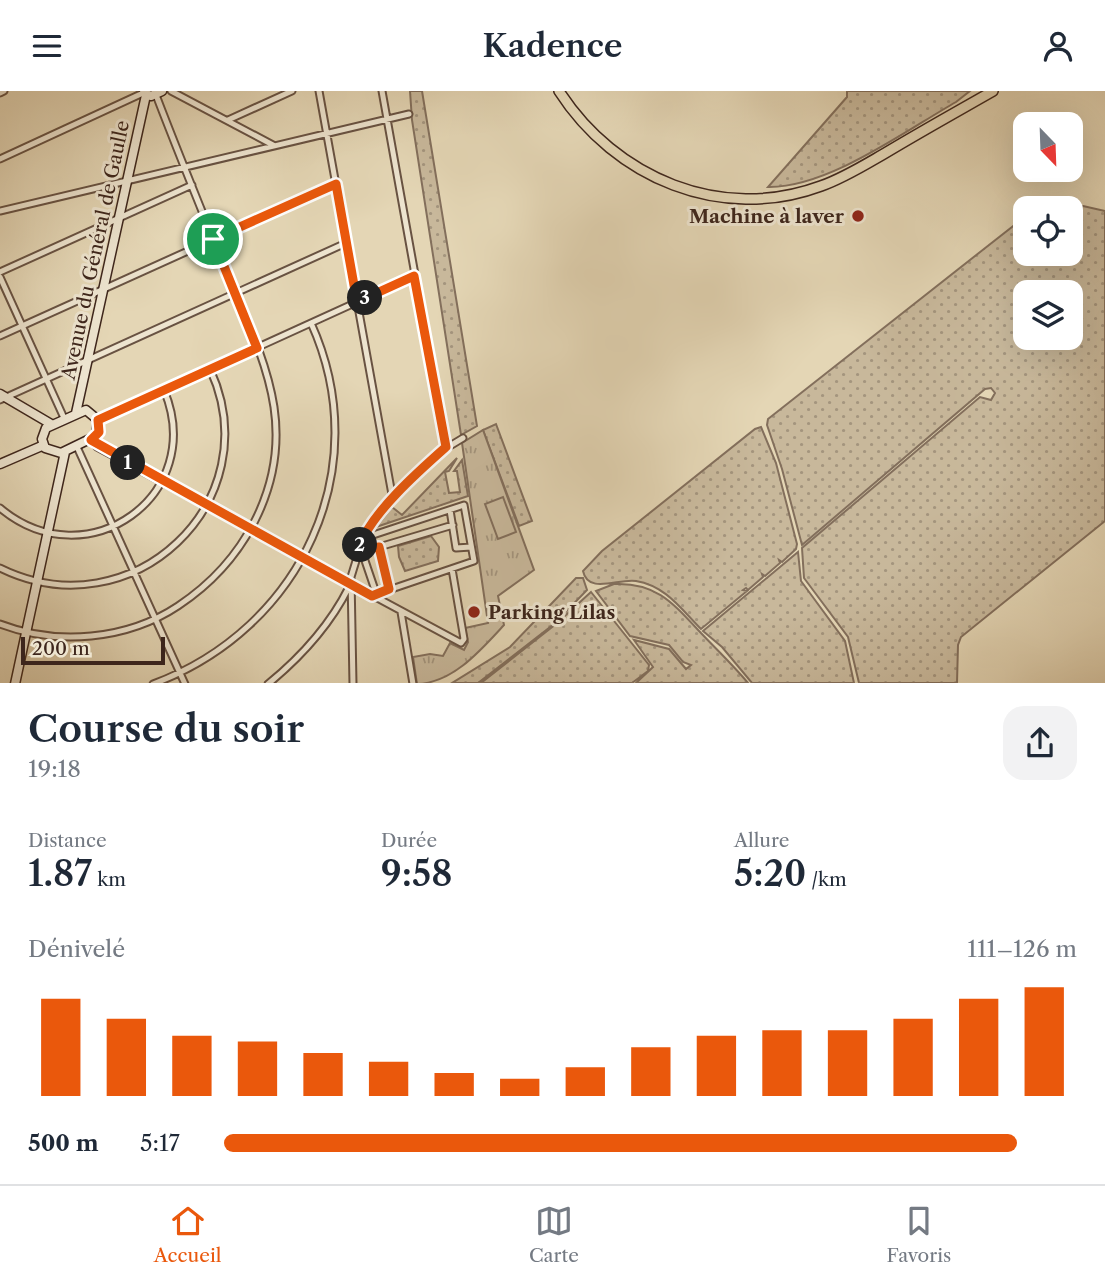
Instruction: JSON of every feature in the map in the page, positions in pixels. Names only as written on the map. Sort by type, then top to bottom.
[{"type":"main road","points":[[559,91],[602,144],[645,174],[685,190],[711,196],[748,199],[787,196],[821,186],[993,91]]},
{"type":"street","points":[[171,91],[274,146]]},
{"type":"street","points":[[228,120],[292,91]]},
{"type":"street","points":[[319,91],[393,500]]},
{"type":"street","points":[[382,91],[446,447]]},
{"type":"street","points":[[0,159],[143,93],[159,93],[191,185],[269,381],[276,436],[274,463],[266,496],[251,530],[228,563],[212,580],[156,619],[96,635],[67,637],[27,632],[0,624]]},
{"type":"street","name":"Avenue du Général de Gaulle","points":[[76,413],[143,93]]},
{"type":"street","points":[[0,211],[409,114]]},
{"type":"street","points":[[0,336],[336,184]]},
{"type":"street","points":[[64,418],[0,275],[191,185]]},
{"type":"street","points":[[2,397],[346,243]]},
{"type":"street","points":[[98,420],[414,276]]},
{"type":"street","points":[[156,683],[181,673],[228,645],[256,622],[303,558],[319,524],[335,455],[331,384],[321,346],[311,323]]},
{"type":"street","points":[[0,568],[38,582],[85,585],[134,572],[174,547],[194,526],[206,506],[225,459],[222,456],[222,406],[210,369]]},
{"type":"street","points":[[0,508],[25,524],[48,533],[79,535],[114,526],[139,510],[162,482],[169,463],[174,433],[173,416],[164,390]]},
{"type":"street","points":[[2,397],[51,424]]},
{"type":"street","points":[[89,411],[98,420],[99,432],[91,440],[65,452],[51,452],[44,445],[43,432],[51,424],[76,413],[89,411]]},
{"type":"street","points":[[353,683],[350,584],[352,565],[363,538],[393,500],[446,447],[463,438]]},
{"type":"street","points":[[91,440],[162,482],[461,643],[464,639],[452,569]]},
{"type":"street","points":[[0,464],[44,445]]},
{"type":"street","points":[[77,447],[185,683]]},
{"type":"street","points":[[15,683],[65,452]]},
{"type":"street","points":[[363,538],[464,505],[474,561],[372,596]]},
{"type":"street","points":[[450,510],[456,548],[471,547]]},
{"type":"street","points":[[360,546],[366,549],[379,547],[453,525]]},
{"type":"street","points":[[360,546],[375,590],[380,592]]},
{"type":"street","points":[[379,547],[389,589]]},
{"type":"street","points":[[269,683],[306,649],[331,618],[350,584]]},
{"type":"street","points":[[401,611],[413,683]]},
{"type":"green space","points":[[410,91],[422,91],[477,426],[461,435],[412,120]]},
{"type":"green space","points":[[847,91],[970,91],[890,142],[840,168],[791,185],[768,187],[847,97]]},
{"type":"green space","points":[[1083,206],[1105,211],[1105,521],[961,637],[958,645],[957,683],[859,683],[848,637],[804,578],[802,548],[980,397],[991,400],[995,393],[991,388],[985,389],[802,545],[767,425],[768,419],[1013,226],[1013,266],[1083,266]]},
{"type":"green space","points":[[496,424],[532,521],[519,526],[483,430]]},
{"type":"green space","points":[[761,427],[776,463],[797,544],[796,549],[782,562],[779,560],[780,563],[765,576],[762,574],[763,577],[748,590],[743,590],[747,591],[701,629],[672,599],[647,584],[629,581],[597,584],[586,578],[583,571],[602,551],[755,429]]},
{"type":"green space","points":[[483,430],[534,570],[498,596],[504,625],[476,654],[443,678],[417,683],[413,657],[430,654],[443,656],[450,643],[464,650],[468,642],[465,628],[488,623],[462,443]]},
{"type":"green space","points":[[457,458],[449,471],[445,472],[449,493],[460,492],[457,471],[454,471],[462,460],[468,496],[373,528],[392,507],[402,515]]},
{"type":"green space","points":[[503,497],[516,532],[498,539],[485,504]]},
{"type":"green space","points":[[431,536],[439,547],[438,561],[405,571],[398,546]]},
{"type":"green space","points":[[798,552],[801,581],[845,641],[854,683],[752,683],[722,647],[703,631]]},
{"type":"green space","points":[[576,578],[583,578],[587,590],[554,624],[478,683],[452,683],[510,647]]},
{"type":"green space","points":[[614,584],[629,584],[663,596],[748,683],[636,683],[653,667],[634,640],[669,649],[686,669],[691,665],[683,662],[669,645],[630,636],[596,591]]},
{"type":"green space","points":[[591,592],[649,665],[648,671],[632,683],[481,683],[556,624]]},
{"type":"place","name":"Machine à laver","points":[[858,216]]},
{"type":"place","name":"Parking Lilas","points":[[474,612]]},
{"type":"route","points":[[336,184],[357,302],[414,276],[446,447],[393,500],[363,538],[360,546],[366,549],[379,547],[389,589],[372,596],[97,447],[91,440],[99,432],[98,420],[257,348],[213,239],[336,184]]}]
